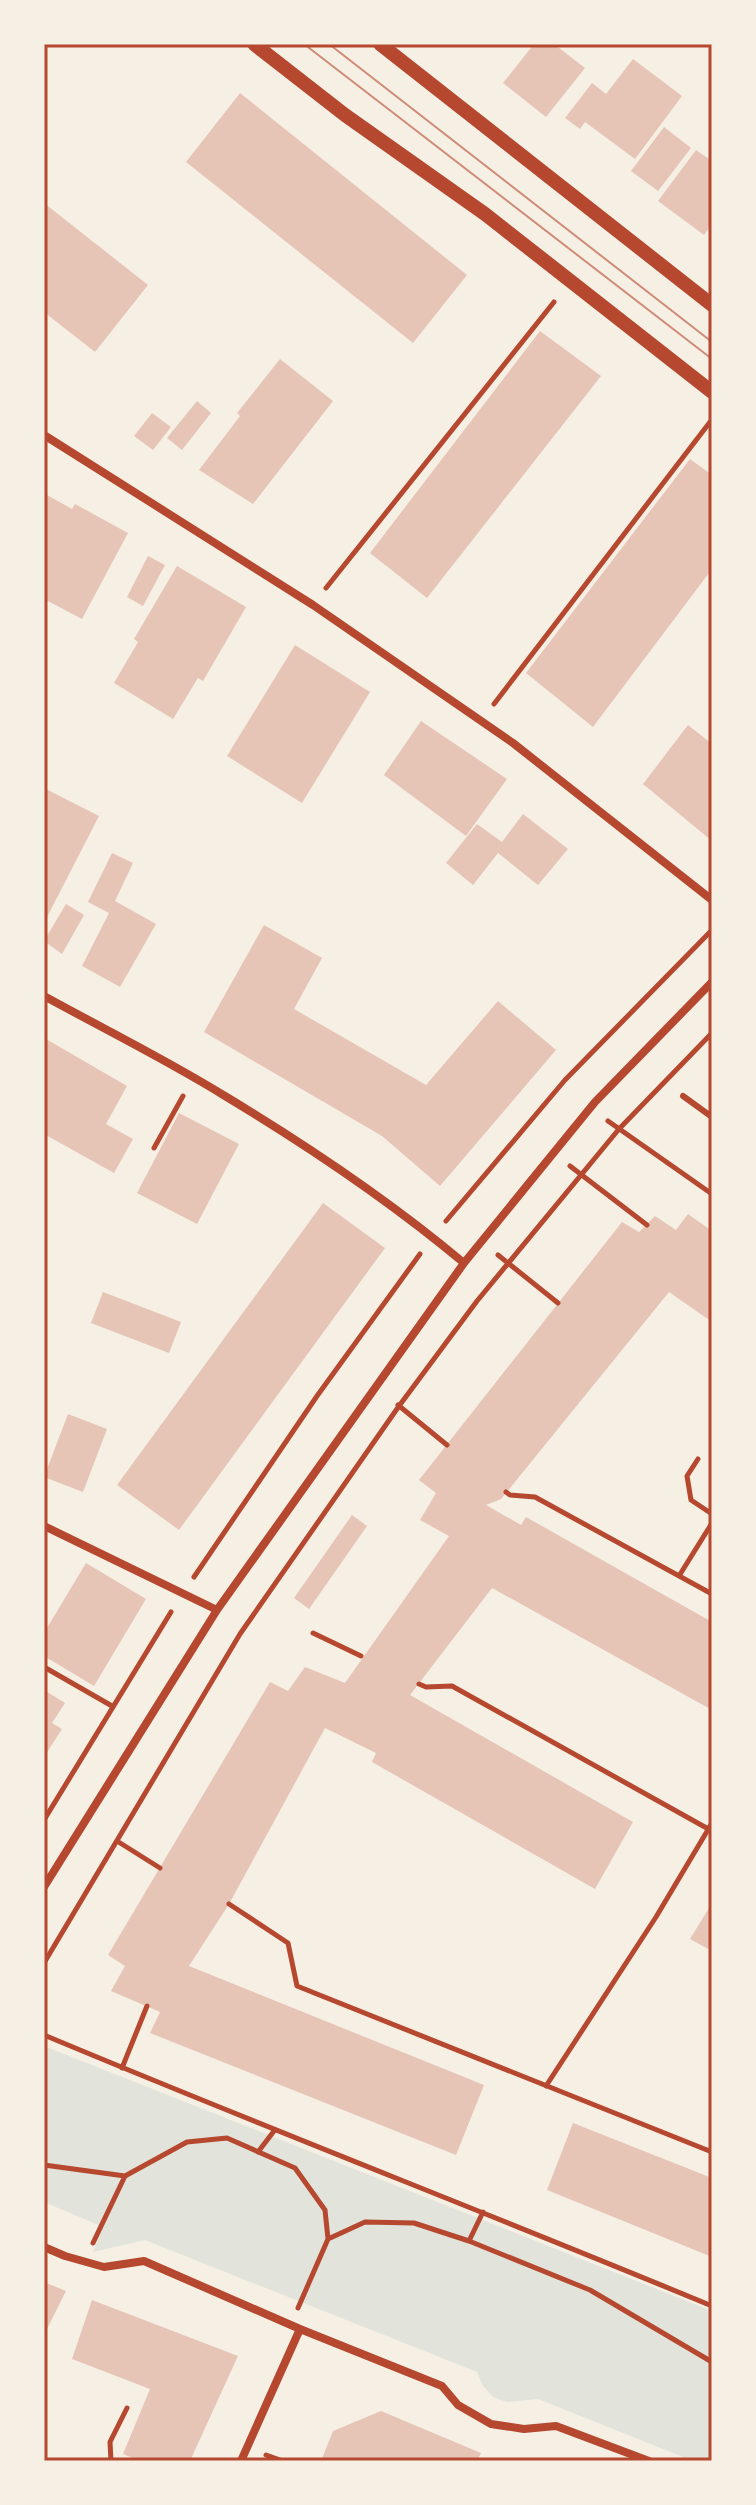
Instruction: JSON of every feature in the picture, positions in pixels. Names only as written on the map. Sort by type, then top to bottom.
[{"type":"street","points":[[254,44],[345,115],[485,214],[712,392]]},
{"type":"street","points":[[380,44],[712,305]]},
{"type":"street","points":[[44,435],[313,605],[482,721],[712,900]]},
{"type":"street","points":[[44,1887],[217,1610],[464,1263],[595,1102],[712,982]]},
{"type":"street","points":[[44,996],[193,1077],[325,1159],[464,1263]]},
{"type":"street","points":[[44,1526],[217,1610]]},
{"type":"street","points":[[44,2247],[104,2267],[144,2261],[442,2386],[458,2405],[491,2424],[524,2429],[556,2426],[649,2461]]},
{"type":"street","points":[[241,2461],[300,2329]]},
{"type":"lane","points":[[683,1096],[712,1117]]},
{"type":"path","points":[[313,605],[554,302]]},
{"type":"path","points":[[482,721],[710,422]]},
{"type":"path","points":[[44,1820],[183,1593],[317,1396],[433,1237],[565,1080],[712,930]]},
{"type":"path","points":[[44,1963],[240,1634],[399,1406],[508,1264],[619,1129],[712,1033]]},
{"type":"path","points":[[154,1148],[193,1077]]},
{"type":"path","points":[[619,1129],[712,1194]]},
{"type":"path","points":[[553,1153],[647,1225]]},
{"type":"path","points":[[482,1242],[558,1303]]},
{"type":"path","points":[[399,1406],[447,1445]]},
{"type":"path","points":[[698,1459],[687,1476],[691,1500],[712,1514]]},
{"type":"path","points":[[506,1492],[535,1497],[712,1594]]},
{"type":"path","points":[[679,1576],[712,1523]]},
{"type":"path","points":[[313,1633],[361,1656]]},
{"type":"path","points":[[44,1667],[112,1706]]},
{"type":"path","points":[[419,1684],[426,1687],[452,1686],[711,1828],[546,2086]]},
{"type":"path","points":[[117,1841],[160,1868]]},
{"type":"path","points":[[229,1904],[288,1943],[297,1986],[712,2152]]},
{"type":"path","points":[[122,2068],[147,2006]]},
{"type":"path","points":[[44,2035],[274,2131],[712,2306]]},
{"type":"path","points":[[258,2152],[274,2131]]},
{"type":"path","points":[[84,2261],[125,2176],[187,2142],[227,2138],[295,2168],[325,2210],[328,2239],[291,2323]]},
{"type":"path","points":[[44,2165],[125,2176]]},
{"type":"path","points":[[469,2241],[483,2212]]},
{"type":"path","points":[[328,2239],[365,2222],[414,2223],[469,2241],[590,2290],[712,2362]]},
{"type":"path","points":[[111,2461],[110,2442],[127,2408]]},
{"type":"shaded area","points":[[44,2046],[712,2311],[712,2461],[693,2461],[538,2399],[507,2402],[493,2397],[483,2386],[477,2372],[145,2240],[93,2252],[103,2227],[44,2202]]},
{"type":"building","points":[[534,44],[554,44],[585,68],[546,117],[503,83]]},
{"type":"building","points":[[633,59],[682,96],[635,159],[585,122],[580,129],[565,118],[592,83],[606,94]]},
{"type":"building","points":[[240,93],[467,275],[413,343],[186,162]]},
{"type":"building","points":[[664,127],[691,148],[658,191],[631,171]]},
{"type":"building","points":[[696,150],[712,161],[712,224],[704,235],[658,201]]},
{"type":"building","points":[[44,203],[148,285],[95,352],[44,312]]},
{"type":"building","points":[[540,331],[601,376],[427,598],[370,553]]},
{"type":"building","points":[[280,359],[333,401],[253,504],[199,470],[240,416],[237,413]]},
{"type":"building","points":[[197,401],[211,413],[182,450],[167,438]]},
{"type":"building","points":[[152,413],[171,427],[153,450],[134,436]]},
{"type":"building","points":[[690,459],[712,475],[712,569],[593,727],[526,673]]},
{"type":"building","points":[[47,495],[72,509],[75,504],[128,533],[82,619],[44,599],[44,500]]},
{"type":"building","points":[[148,556],[165,565],[143,606],[127,597]]},
{"type":"building","points":[[177,566],[246,607],[203,681],[198,678],[173,719],[114,683],[138,642],[134,639]]},
{"type":"building","points":[[295,645],[370,692],[302,803],[227,756]]},
{"type":"building","points":[[421,721],[507,779],[466,836],[384,775]]},
{"type":"building","points":[[688,725],[712,744],[712,841],[643,784]]},
{"type":"building","points":[[44,788],[99,816],[44,923]]},
{"type":"building","points":[[523,814],[568,849],[538,885],[498,853],[473,885],[446,863],[477,824],[502,842]]},
{"type":"building","points":[[112,853],[133,863],[115,901],[156,924],[120,987],[82,966],[109,913],[88,902]]},
{"type":"building","points":[[66,904],[84,915],[62,954],[44,941]]},
{"type":"building","points":[[264,925],[322,958],[294,1009],[426,1085],[498,1001],[556,1050],[440,1186],[382,1136],[204,1032]]},
{"type":"building","points":[[46,1039],[127,1086],[106,1124],[133,1139],[114,1173],[44,1134]]},
{"type":"building","points":[[179,1113],[239,1144],[197,1224],[137,1193]]},
{"type":"building","points":[[323,1203],[385,1248],[179,1530],[117,1485]]},
{"type":"building","points":[[688,1214],[712,1231],[712,1322],[669,1292],[501,1499],[486,1505],[521,1525],[526,1517],[712,1622],[712,1710],[492,1588],[410,1695],[633,1822],[595,1889],[372,1762],[376,1753],[325,1728],[229,1904],[189,1966],[484,2085],[456,2155],[150,2033],[160,2012],[111,1991],[125,1966],[108,1955],[270,1682],[288,1691],[305,1667],[345,1683],[449,1536],[420,1520],[436,1493],[419,1480],[622,1222],[639,1232],[655,1216],[676,1230]]},
{"type":"building","points":[[103,1292],[181,1322],[169,1353],[91,1323]]},
{"type":"building","points":[[68,1414],[107,1429],[83,1492],[44,1477]]},
{"type":"building","points":[[352,1515],[367,1526],[309,1609],[294,1598]]},
{"type":"building","points":[[86,1563],[146,1599],[94,1686],[44,1656],[44,1633]]},
{"type":"building","points":[[44,1690],[65,1703],[52,1723],[62,1729],[44,1757]]},
{"type":"building","points":[[712,1903],[712,1951],[690,1939]]},
{"type":"building","points":[[573,2123],[712,2178],[712,2257],[547,2190]]},
{"type":"building","points":[[44,2282],[66,2291],[44,2335]]},
{"type":"building","points":[[92,2300],[238,2356],[190,2461],[140,2461],[123,2454],[150,2389],[72,2359]]},
{"type":"building","points":[[381,2411],[481,2453],[477,2461],[321,2461],[333,2431]]},
{"type":"tram line","points":[[304,44],[712,359]]},
{"type":"tram line","points":[[329,44],[712,342]]}]
